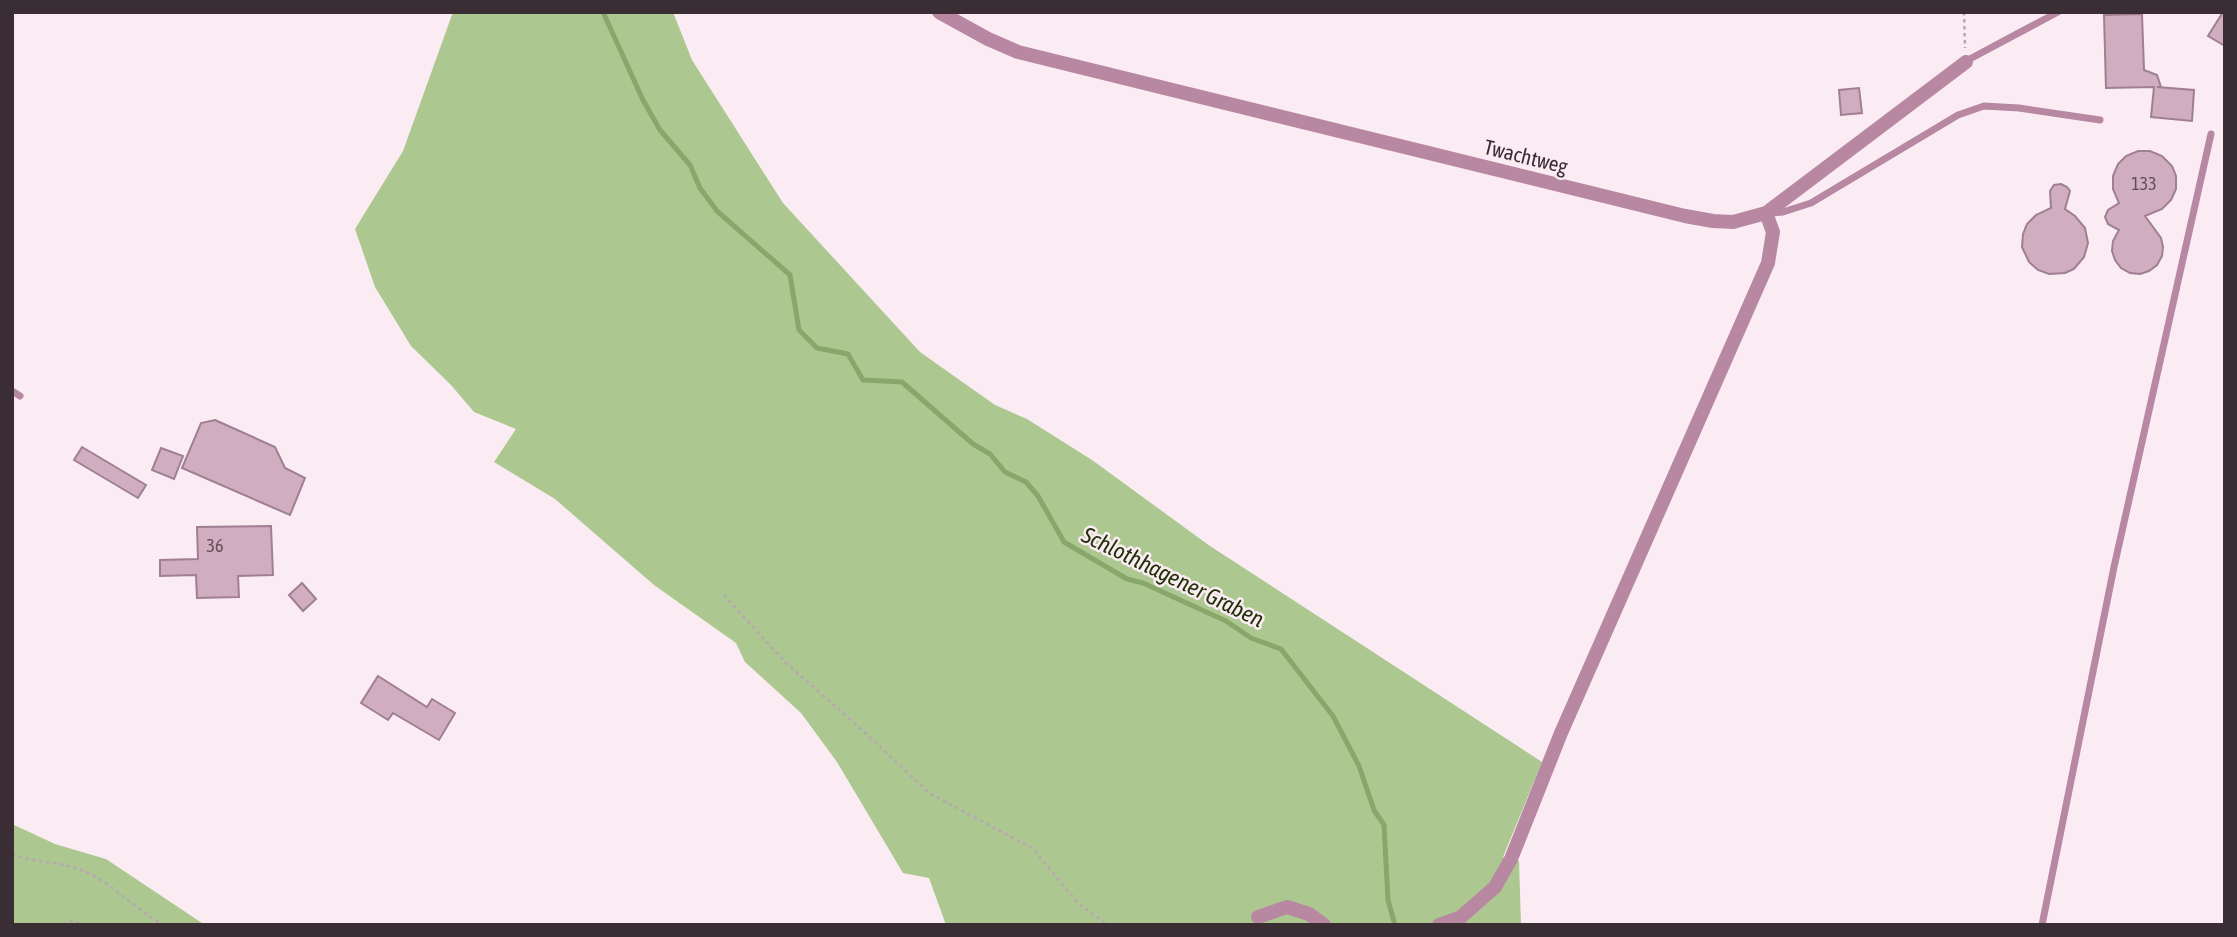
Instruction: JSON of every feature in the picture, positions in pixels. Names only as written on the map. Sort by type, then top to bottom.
[{"type":"street","name":"Twachtweg","points":[[939,12],[1018,52],[1672,213],[1733,222],[1766,213],[1966,62]]},
{"type":"street","points":[[1439,925],[1461,917],[1495,887],[1511,859],[1561,733],[1768,263],[1773,232],[1766,213]]},
{"type":"street","points":[[1258,921],[1287,907],[1308,914],[1324,925]]},
{"type":"lane","name":"Twachtweg","points":[[1966,62],[2058,12]]},
{"type":"lane","points":[[1766,213],[1783,212],[1811,203],[1958,115],[1984,106],[2019,107],[2100,120]]},
{"type":"lane","points":[[2042,925],[2114,568],[2211,134]]},
{"type":"lane","points":[[12,391],[20,396]]},
{"type":"path","points":[[1964,12],[1966,62]]},
{"type":"path","points":[[724,595],[785,662],[929,793],[1032,848],[1079,904],[1112,925]]},
{"type":"path","points":[[12,854],[36,862],[77,868],[101,881],[164,925]]},
{"type":"path","points":[[63,925],[71,921],[86,925]]},
{"type":"green space","points":[[453,12],[673,12],[692,60],[783,203],[920,352],[995,405],[1027,419],[1092,460],[1210,546],[1542,762],[1503,857],[1519,861],[1521,925],[946,925],[929,878],[903,873],[837,762],[801,713],[745,662],[736,643],[654,585],[555,499],[494,462],[516,429],[474,412],[411,346],[375,287],[355,229],[403,151]]},
{"type":"green space","points":[[12,824],[55,844],[106,859],[205,925],[12,925]]},
{"type":"building","points":[[2225,12],[2225,46],[2208,36]]},
{"type":"building","points":[[2142,14],[2144,70],[2157,75],[2161,87],[2157,87],[2194,90],[2192,121],[2151,117],[2154,87],[2106,88],[2104,15]]},
{"type":"building","points":[[1859,88],[1862,113],[1841,115],[1839,90]]},
{"type":"building","points":[[2138,151],[2150,151],[2162,156],[2172,166],[2176,176],[2176,189],[2171,200],[2162,209],[2145,216],[2161,238],[2163,247],[2157,265],[2140,274],[2121,268],[2115,260],[2113,241],[2119,230],[2108,224],[2105,217],[2108,210],[2119,203],[2113,189],[2113,176],[2118,164],[2126,156]]},
{"type":"building","points":[[2061,184],[2070,191],[2065,209],[2085,228],[2088,243],[2084,257],[2074,269],[2065,273],[2049,274],[2038,270],[2029,262],[2022,247],[2023,234],[2027,224],[2036,215],[2051,208],[2050,191],[2054,185]]},
{"type":"building","points":[[215,420],[275,447],[285,468],[305,478],[290,515],[182,468],[201,423]]},
{"type":"building","points":[[82,447],[146,485],[138,498],[74,460]]},
{"type":"building","points":[[161,448],[183,456],[174,479],[152,470]]},
{"type":"building","points":[[271,526],[273,575],[238,576],[239,597],[197,598],[196,575],[160,576],[160,560],[198,559],[197,527]]},
{"type":"building","points":[[302,583],[316,599],[303,611],[289,595]]},
{"type":"building","points":[[378,676],[427,707],[432,699],[455,713],[439,740],[393,713],[388,720],[361,703]]},
{"type":"waterway","name":"Schlothhagener Graben","points":[[603,12],[643,100],[660,130],[690,165],[700,188],[717,211],[790,275],[799,330],[817,348],[848,354],[863,380],[902,382],[973,444],[990,454],[1005,472],[1026,482],[1038,496],[1064,542],[1127,579],[1143,583],[1226,621],[1251,638],[1281,649],[1333,716],[1359,766],[1374,810],[1384,825],[1388,900],[1395,925]]}]
